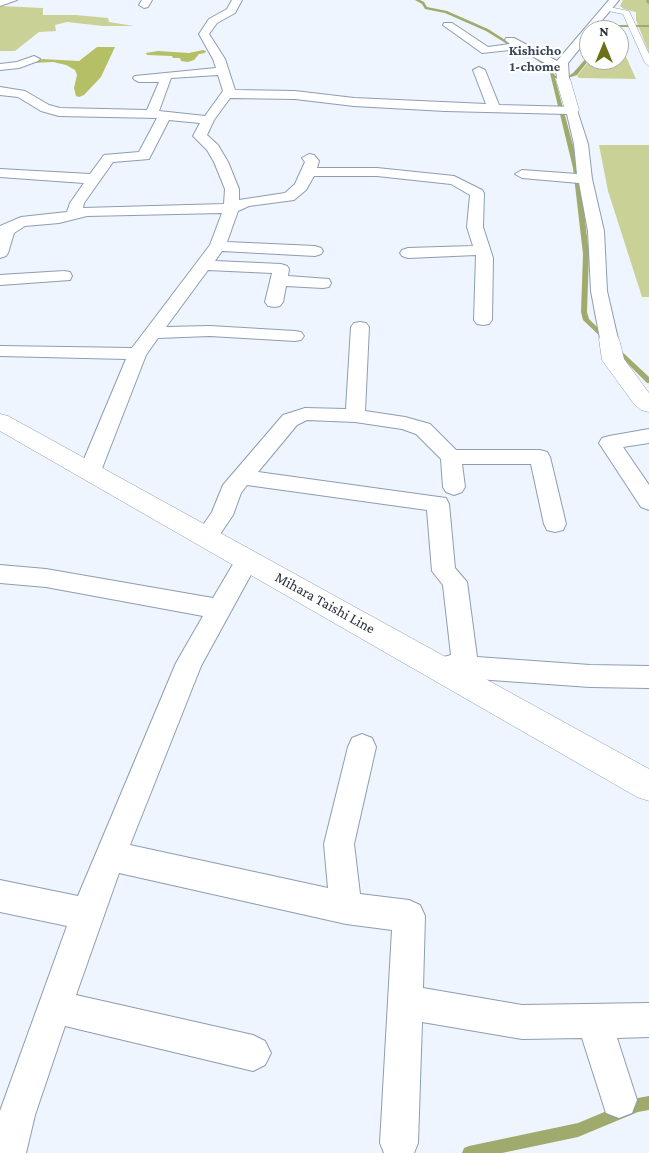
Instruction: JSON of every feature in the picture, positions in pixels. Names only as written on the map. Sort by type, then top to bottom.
[{"type":"main road","points":[[562,73],[572,110]]},
{"type":"main road","points":[[609,339],[612,360],[642,399],[649,405]]},
{"type":"main road","name":"Mihara Taishi Line","points":[[0,421],[649,786]]},
{"type":"street","points":[[0,3],[12,0]]},
{"type":"street","points":[[90,471],[137,354],[218,246],[231,208],[232,189],[221,162],[214,148],[200,136],[208,120],[229,91],[219,59],[211,42],[204,34],[205,30],[213,21],[231,11],[237,0]]},
{"type":"street","points":[[562,73],[562,62],[610,4],[626,13],[649,63]]},
{"type":"street","points":[[448,25],[486,51],[520,46]]},
{"type":"street","points":[[510,40],[562,73]]},
{"type":"street","points":[[486,51],[483,67],[494,108]]},
{"type":"street","points":[[0,66],[19,65],[34,59]]},
{"type":"street","points":[[139,78],[164,78],[164,75],[221,70]]},
{"type":"street","points":[[73,215],[77,202],[109,158],[144,156],[158,115],[165,82],[164,78]]},
{"type":"street","points":[[0,91],[21,94],[45,108],[59,112],[158,115],[208,120]]},
{"type":"street","points":[[228,94],[296,95],[373,103],[572,110],[581,144],[578,178],[596,231],[599,292],[609,339]]},
{"type":"street","points":[[0,253],[4,231],[21,222],[87,212],[231,208],[246,202],[289,197],[301,187],[309,165],[454,180],[477,193],[475,228],[485,258],[482,320]]},
{"type":"street","points":[[0,172],[95,179]]},
{"type":"street","points":[[522,174],[578,178]]},
{"type":"street","points":[[218,246],[288,255],[315,251]]},
{"type":"street","points":[[408,253],[483,250]]},
{"type":"street","points":[[203,265],[281,269],[274,302]]},
{"type":"street","points":[[0,280],[64,276]]},
{"type":"street","points":[[278,280],[323,283]]},
{"type":"street","points":[[355,416],[360,327]]},
{"type":"street","points":[[152,333],[210,331],[295,336]]},
{"type":"street","points":[[0,351],[137,354]]},
{"type":"street","points":[[206,537],[222,515],[231,490],[290,420],[306,414],[355,416],[405,423],[423,429],[451,457],[454,487]]},
{"type":"street","points":[[649,436],[609,443],[649,502]]},
{"type":"street","points":[[451,457],[540,457],[555,524]]},
{"type":"street","points":[[242,477],[438,504],[444,571],[455,582],[465,667]]},
{"type":"street","points":[[7,1153],[17,1115],[88,914],[189,663],[247,560]]},
{"type":"street","points":[[0,574],[46,578],[220,609]]},
{"type":"street","points":[[434,665],[590,676],[649,677]]},
{"type":"street","points":[[346,908],[339,844],[362,747]]},
{"type":"street","points":[[111,856],[346,908],[409,916],[399,1143]]},
{"type":"street","points":[[0,896],[88,914]]},
{"type":"street","points":[[405,1002],[522,1022],[649,1020]]},
{"type":"street","points":[[55,1007],[253,1053]]},
{"type":"street","points":[[594,1021],[619,1100]]},
{"type":"green space","points":[[623,0],[649,0],[649,53],[636,20],[636,12],[620,6]]},
{"type":"green space","points":[[0,6],[43,8],[43,15],[76,15],[108,18],[109,22],[134,26],[103,26],[67,22],[55,25],[56,31],[39,32],[15,51],[0,51]]},
{"type":"green space","points":[[97,47],[115,47],[101,77],[84,95],[79,97],[76,96],[74,88],[77,75],[75,70],[66,65],[53,62],[32,63],[42,59],[79,61]]},
{"type":"green space","points":[[158,51],[189,53],[206,51],[205,53],[199,54],[194,60],[188,62],[181,61],[180,58],[173,58],[172,56],[147,55],[146,53]]},
{"type":"green space","points":[[629,63],[636,79],[579,78],[577,76],[582,70],[629,70]]},
{"type":"green space","points":[[599,145],[649,145],[649,297],[642,297],[608,191]]},
{"type":"waterway","points":[[417,0],[423,3],[426,8],[446,12],[487,30],[508,43]]},
{"type":"waterway","points":[[629,26],[649,26]]},
{"type":"waterway","points":[[539,60],[551,68],[553,77]]},
{"type":"waterway","points":[[553,77],[571,76],[579,69]]},
{"type":"waterway","points":[[553,77],[576,168],[586,254],[584,312],[586,320],[606,339]]},
{"type":"waterway","points":[[615,348],[649,381]]},
{"type":"waterway","points":[[469,1153],[578,1130],[638,1105],[649,1103]]},
{"type":"district","name":"Kishicho 1-chome","points":[[535,59]]}]
